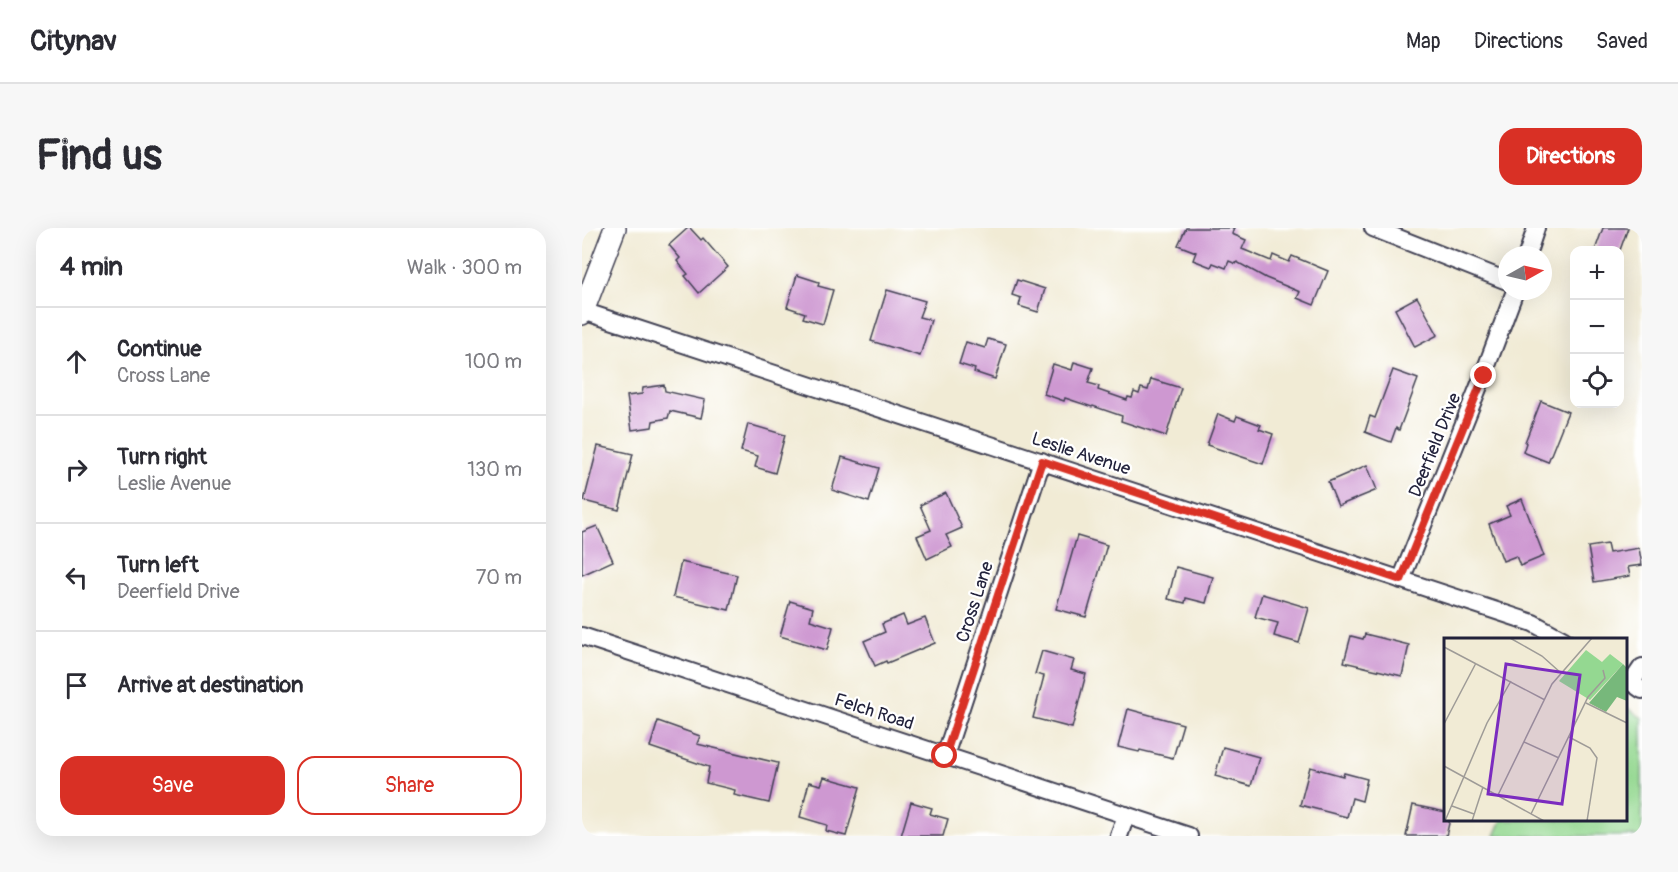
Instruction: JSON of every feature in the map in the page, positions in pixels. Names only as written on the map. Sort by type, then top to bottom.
[{"type":"street","points":[[583,312],[615,228]]},
{"type":"street","points":[[1373,228],[1498,277]]},
{"type":"street","points":[[1530,246],[1536,228]]},
{"type":"street","name":"Deerfield Drive","points":[[1401,580],[1484,376],[1512,300]]},
{"type":"street","name":"Leslie Avenue","points":[[583,312],[1533,623],[1562,638]]},
{"type":"street","name":"Cross Lane","points":[[945,756],[1042,461]]},
{"type":"street","name":"Felch Road","points":[[582,636],[1189,836]]},
{"type":"street","points":[[1633,684],[1642,667]]},
{"type":"street","points":[[1119,836],[1126,815]]},
{"type":"green space","points":[[1627,708],[1642,718],[1642,836],[1495,836],[1502,821],[1627,821]]},
{"type":"building","points":[[688,228],[701,240],[703,238],[728,267],[699,293],[685,276],[688,274],[677,261],[680,258],[669,245]]},
{"type":"building","points":[[1186,228],[1234,228],[1232,234],[1246,240],[1242,249],[1271,261],[1273,255],[1289,262],[1292,256],[1328,271],[1314,305],[1297,298],[1300,292],[1266,278],[1237,262],[1236,264],[1229,261],[1226,268],[1213,263],[1211,267],[1193,260],[1196,252],[1178,245]]},
{"type":"building","points":[[1603,228],[1628,228],[1621,246],[1596,246]]},
{"type":"building","points":[[797,275],[819,282],[818,286],[833,290],[823,324],[803,318],[805,313],[787,307]]},
{"type":"building","points":[[1017,280],[1045,289],[1038,312],[1019,306],[1021,298],[1012,295]]},
{"type":"building","points":[[887,290],[925,301],[919,317],[931,320],[920,356],[871,341]]},
{"type":"building","points":[[1417,297],[1438,335],[1415,347],[1395,309]]},
{"type":"building","points":[[988,339],[1006,344],[995,379],[959,364],[966,342],[985,348]]},
{"type":"building","points":[[1074,362],[1093,368],[1088,383],[1099,386],[1098,390],[1127,400],[1128,397],[1132,398],[1134,392],[1139,394],[1141,388],[1148,390],[1151,379],[1181,388],[1166,436],[1121,421],[1122,416],[1093,406],[1065,398],[1064,401],[1044,394],[1053,364],[1072,370]]},
{"type":"building","points":[[1393,370],[1418,379],[1399,430],[1396,428],[1391,442],[1365,432],[1370,416],[1375,418]]},
{"type":"building","points":[[664,385],[665,391],[705,400],[701,418],[670,411],[668,418],[653,421],[652,427],[632,430],[627,396],[642,394],[643,388]]},
{"type":"building","points":[[1541,401],[1568,412],[1548,462],[1523,452]]},
{"type":"building","points":[[1218,414],[1235,421],[1237,416],[1261,425],[1259,429],[1273,434],[1263,464],[1207,445]]},
{"type":"building","points":[[748,424],[785,435],[775,473],[755,467],[758,456],[741,451]]},
{"type":"building","points":[[598,446],[633,454],[619,510],[584,501]]},
{"type":"building","points":[[842,457],[879,468],[869,502],[832,490]]},
{"type":"building","points":[[1367,465],[1377,490],[1338,506],[1328,482]]},
{"type":"building","points":[[946,493],[962,528],[946,535],[952,547],[927,559],[917,536],[931,530],[920,505]]},
{"type":"building","points":[[1522,499],[1544,556],[1520,566],[1516,556],[1503,561],[1489,524],[1510,515],[1506,506]]},
{"type":"building","points":[[597,526],[613,561],[582,575],[582,532]]},
{"type":"building","points":[[1077,536],[1107,545],[1086,617],[1056,609]]},
{"type":"building","points":[[1607,544],[1609,553],[1639,548],[1642,565],[1628,567],[1630,576],[1594,582],[1588,547]]},
{"type":"building","points":[[681,562],[737,575],[729,610],[673,597]]},
{"type":"building","points":[[1176,567],[1213,577],[1206,603],[1186,598],[1185,603],[1168,599]]},
{"type":"building","points":[[1262,594],[1309,608],[1299,643],[1274,636],[1278,623],[1255,617]]},
{"type":"building","points":[[790,601],[813,608],[810,620],[833,627],[827,650],[780,636]]},
{"type":"building","points":[[903,615],[907,625],[925,618],[935,643],[875,666],[864,641],[885,632],[882,624]]},
{"type":"building","points":[[1365,634],[1409,645],[1402,676],[1344,662],[1351,636],[1363,639]]},
{"type":"building","points":[[1042,651],[1074,660],[1071,670],[1086,674],[1072,728],[1033,718],[1044,676],[1035,674]]},
{"type":"building","points":[[1128,709],[1183,724],[1173,758],[1118,747]]},
{"type":"building","points":[[658,721],[700,736],[697,744],[778,763],[769,803],[734,795],[735,790],[706,783],[709,767],[650,747]]},
{"type":"building","points":[[1223,747],[1259,757],[1251,786],[1215,776]]},
{"type":"building","points":[[1310,767],[1343,776],[1344,773],[1367,779],[1362,801],[1352,798],[1347,817],[1300,805]]},
{"type":"building","points":[[824,777],[860,787],[846,836],[826,831],[827,825],[800,817],[809,782],[821,785]]},
{"type":"building","points":[[911,802],[932,808],[930,814],[948,819],[943,836],[901,836]]},
{"type":"building","points":[[1413,805],[1444,812],[1444,821],[1450,821],[1446,836],[1406,836]]},
{"type":"route","points":[[945,756],[1042,461],[1401,580],[1484,376]]}]
